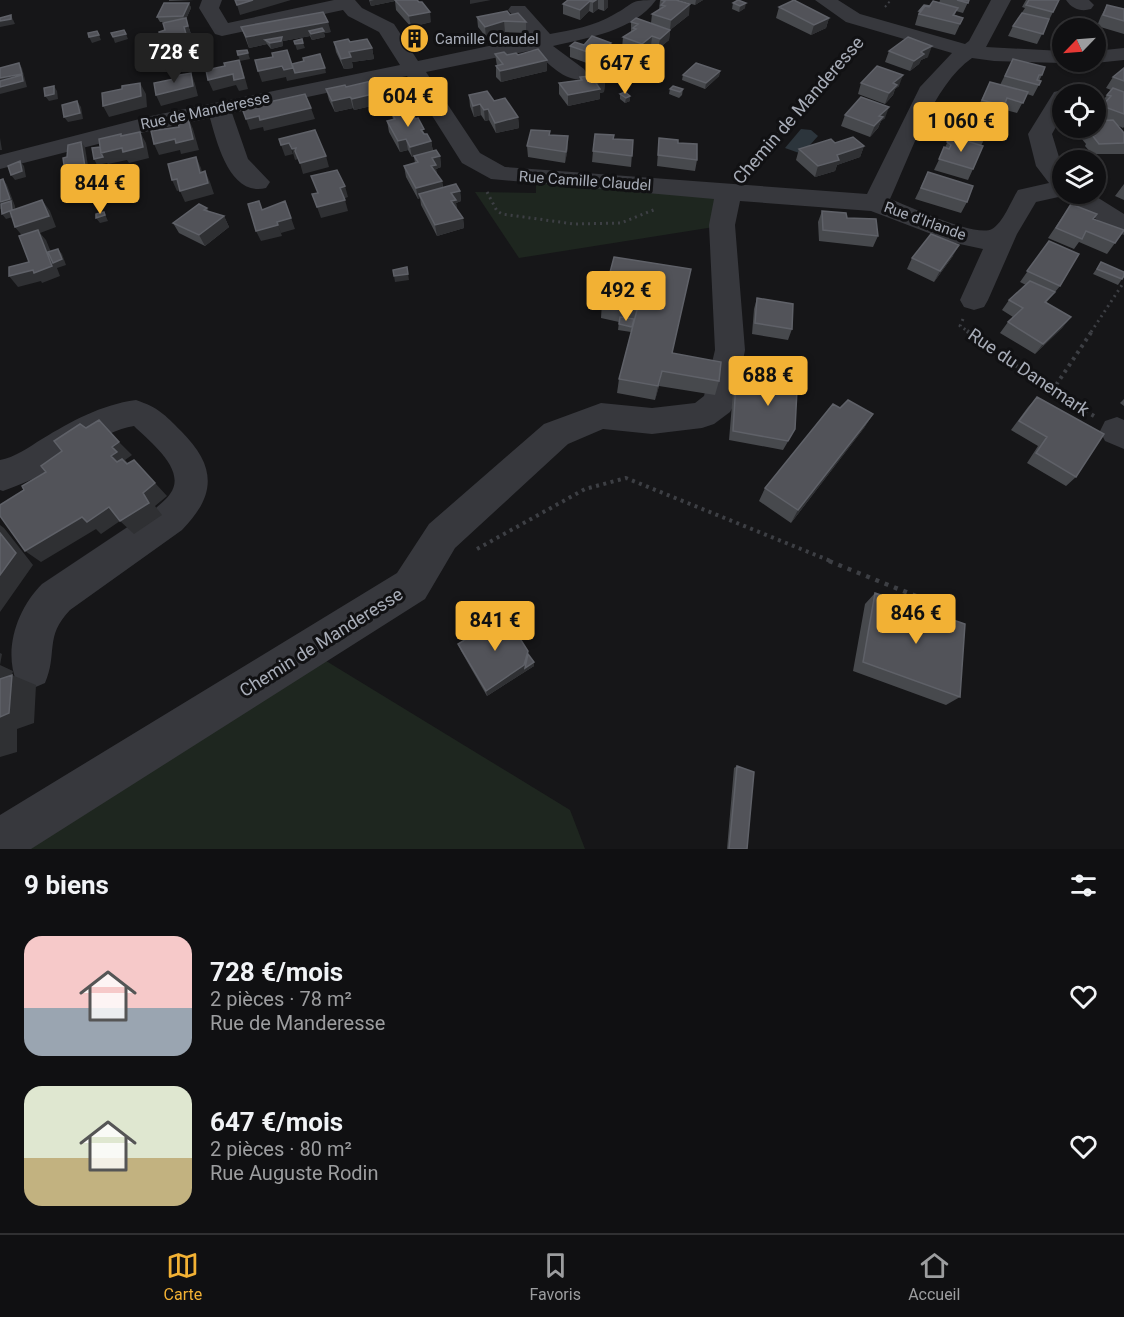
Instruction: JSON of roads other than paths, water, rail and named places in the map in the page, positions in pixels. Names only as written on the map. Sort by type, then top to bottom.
[{"type":"street","points":[[212,0],[209,8],[222,30],[226,50]]},
{"type":"street","name":"Rue de Manderesse","points":[[0,162],[151,123],[584,33],[620,20],[646,0]]},
{"type":"street","points":[[825,0],[844,14],[871,24],[968,51],[1074,73],[1124,54]]},
{"type":"street","points":[[875,202],[931,87],[957,58],[977,45],[1001,0]]},
{"type":"street","points":[[222,30],[346,2]]},
{"type":"street","name":"Rue Camille Claudel","points":[[346,2],[355,12],[387,28],[471,158],[500,174],[516,177],[729,190]]},
{"type":"street","points":[[518,10],[541,41],[576,74]]},
{"type":"street","points":[[1052,171],[1048,166],[1040,134],[1074,73]]},
{"type":"street","points":[[219,108],[237,164],[244,174],[257,182]]},
{"type":"street","name":"Rue d'Irlande","points":[[729,190],[875,202],[965,237],[988,240],[1004,234]]},
{"type":"street","name":"Chemin de Manderesse","points":[[0,842],[411,586],[442,536],[556,434],[601,416],[652,421],[702,415],[719,403],[730,350],[722,225],[729,190]]},
{"type":"street","points":[[1004,234],[1027,196],[1052,191]]},
{"type":"street","points":[[1090,204],[1124,226]]},
{"type":"street","name":"Rue du Danemark","points":[[974,300],[1004,234]]},
{"type":"street","points":[[0,475],[28,465],[94,425],[115,416],[136,413],[146,417],[171,442],[191,470],[191,487],[185,503],[169,519],[56,597],[40,612],[34,631],[31,669]]},
{"type":"place","name":"Camille Claudel","points":[[414,39]]}]
